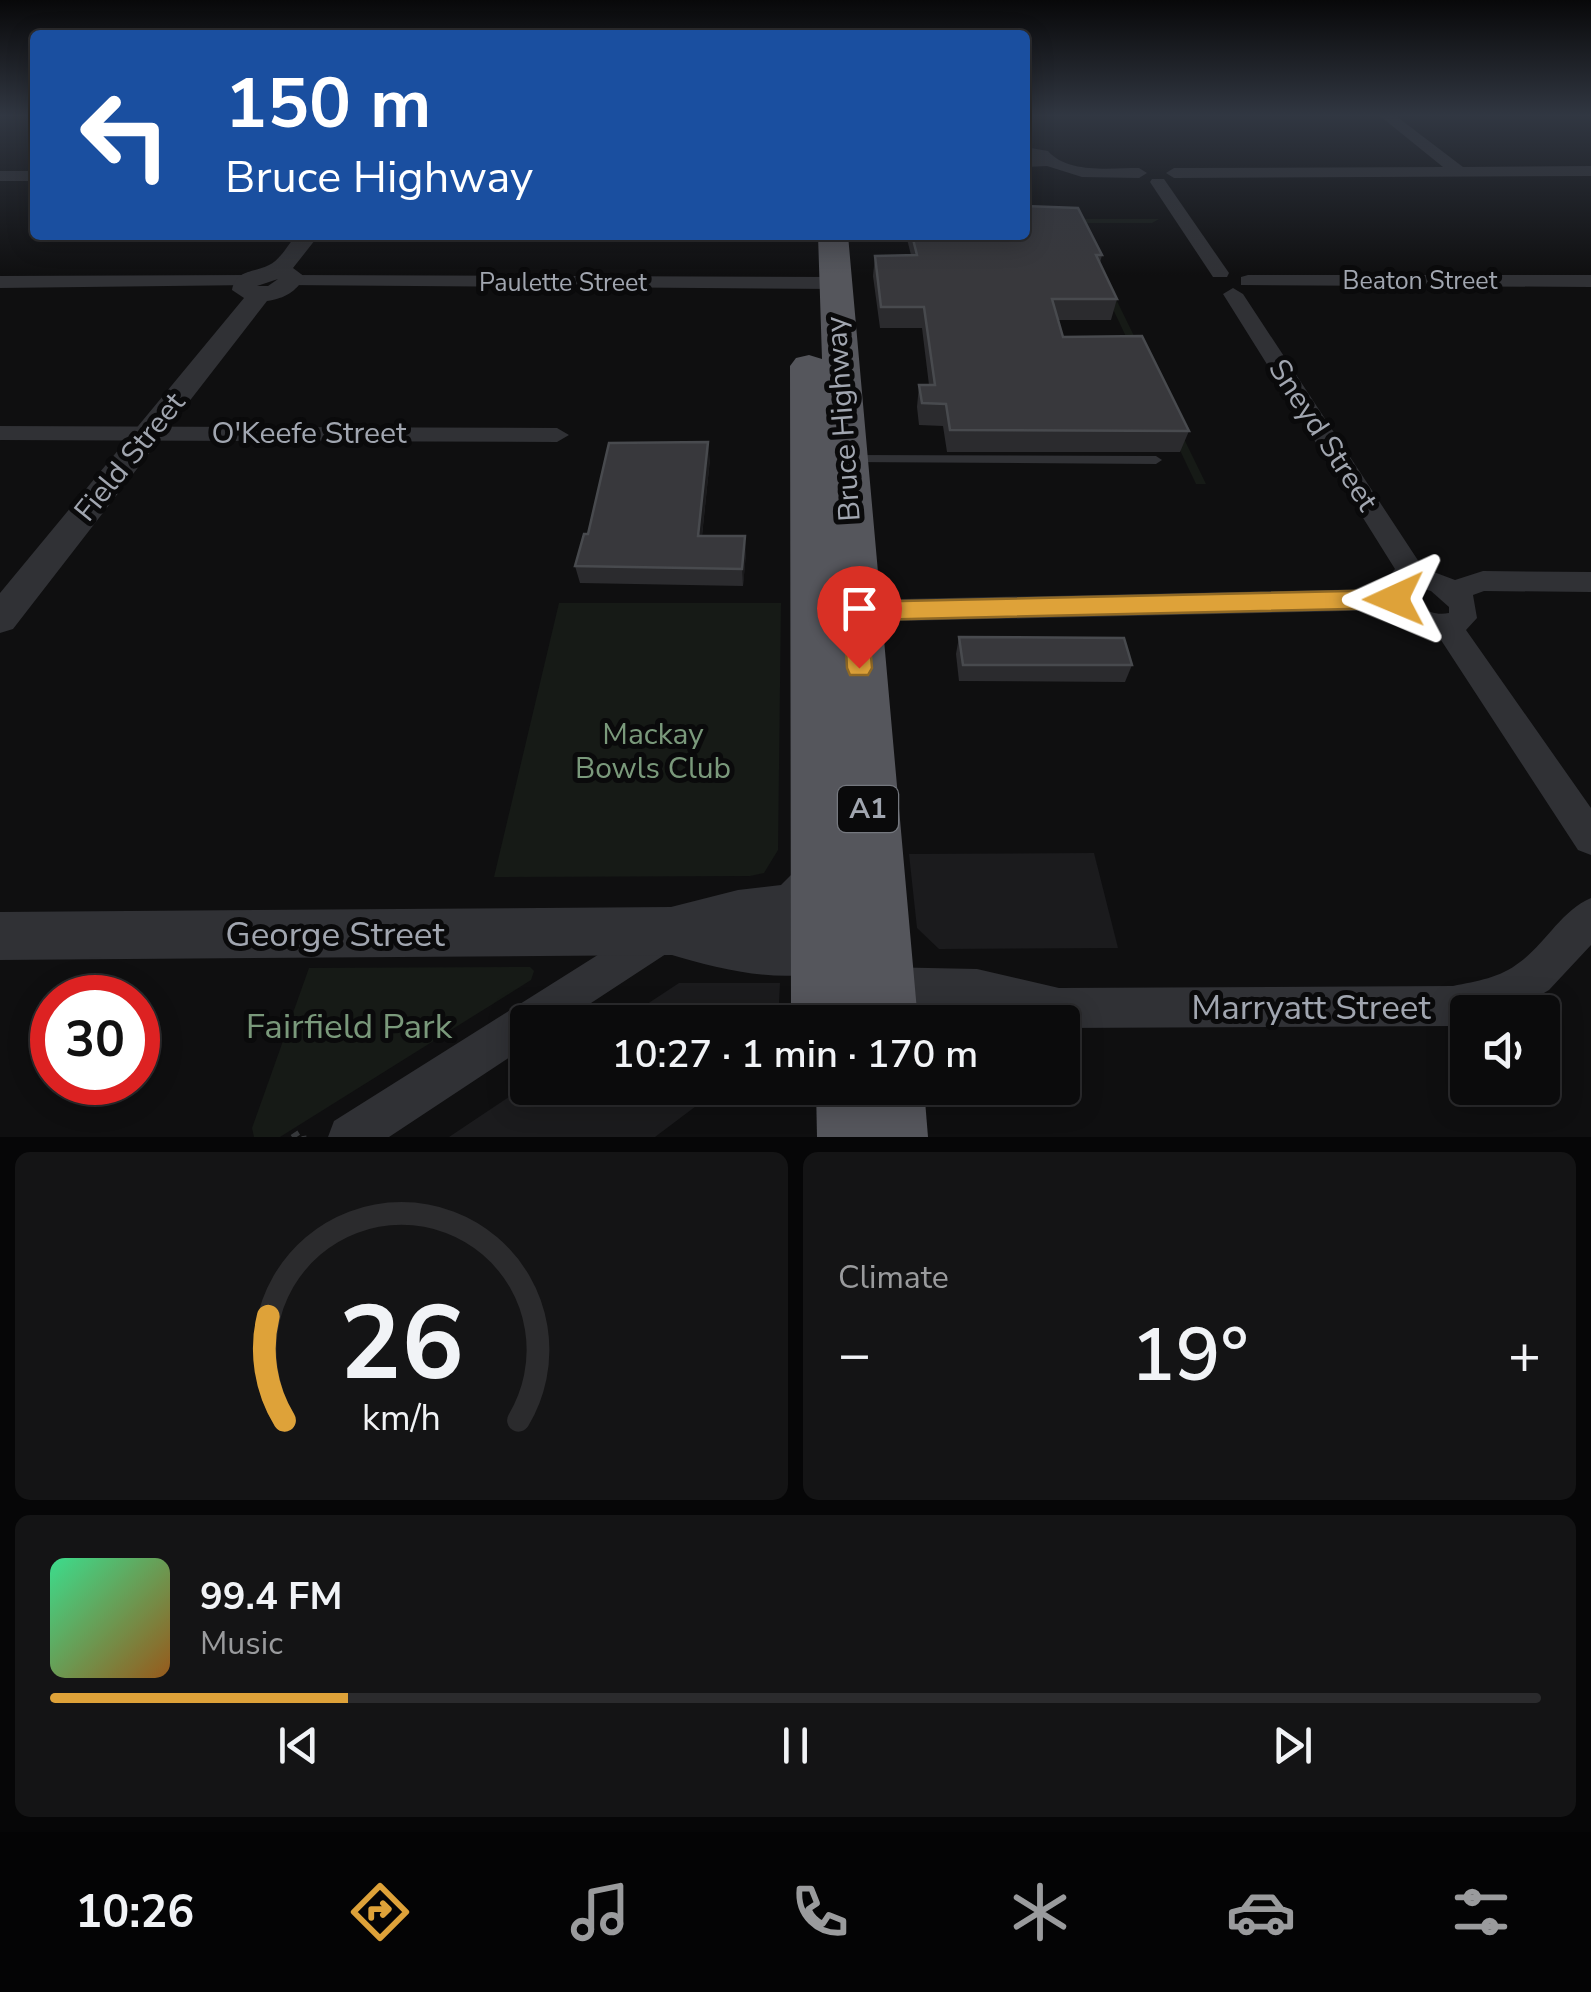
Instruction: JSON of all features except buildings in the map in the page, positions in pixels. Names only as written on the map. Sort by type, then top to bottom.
[{"type":"highway","name":"Bruce Highway","points":[[830,240],[816,267],[824,950],[857,1005]]},
{"type":"highway","name":"Bruce Highway","points":[[816,267],[846,459],[856,621],[862,1005]]},
{"type":"highway","points":[[824,950],[842,932],[852,906],[843,694],[856,621]]},
{"type":"highway","points":[[827,1105],[828,1137]]},
{"type":"highway","points":[[854,1105],[855,1137]]},
{"type":"highway","points":[[888,1105],[890,1137]]},
{"type":"street","points":[[1074,169],[1166,177],[1591,172]]},
{"type":"street","points":[[0,176],[30,176]]},
{"type":"street","name":"Sneyd Street","points":[[1166,177],[1220,272],[1210,276],[1208,283],[1241,287],[1414,576]]},
{"type":"street","name":"Field Street","points":[[0,618],[304,240]]},
{"type":"street","name":"Paulette Street","points":[[0,282],[269,282],[816,267]]},
{"type":"street","name":"Beaton Street","points":[[1241,287],[1591,280]]},
{"type":"street","name":"O'Keefe Street","points":[[0,433],[557,435]]},
{"type":"street","points":[[856,621],[1394,599],[1414,618],[1447,626],[1457,624],[1465,611],[1452,591],[1414,576],[1394,582],[1394,599]]},
{"type":"street","points":[[1452,591],[1483,581],[1591,582]]},
{"type":"street","points":[[1447,626],[1591,838]]},
{"type":"street","name":"George Street","points":[[0,936],[668,931],[748,912],[789,908],[804,898],[822,876]]},
{"type":"street","name":"Marryatt Street","points":[[1080,1008],[1454,1006],[1502,996],[1535,976],[1591,916]]},
{"type":"street","points":[[350,1137],[668,931]]},
{"type":"street","name":"George Street","points":[[668,931],[730,948],[824,950]]},
{"type":"street","name":"Marryatt Street","points":[[902,1005],[978,988],[1047,1005]]},
{"type":"lane","points":[[846,459],[1156,460]]},
{"type":"path","points":[[292,1137],[302,1130],[304,1137]]},
{"type":"shaded area","points":[[1094,853],[1118,948],[939,949],[917,928],[909,854]]},
{"type":"shaded area","points":[[679,983],[780,983],[779,1005],[646,1005]]},
{"type":"shaded area","points":[[510,1096],[510,1105],[697,1105],[655,1137],[449,1137]]},
{"type":"green space","points":[[1030,219],[1159,219],[1152,223],[1088,223],[1081,227],[1206,484],[1196,484],[1074,227]]},
{"type":"green space","name":"Mackay Bowls Club","points":[[559,603],[781,603],[778,850],[764,873],[494,877]]},
{"type":"green space","name":"Fairfield Park","points":[[530,967],[534,971],[531,980],[280,1137],[254,1137],[252,1128],[309,968]]},
{"type":"route","points":[[859,668],[856,611],[1394,599]]}]
